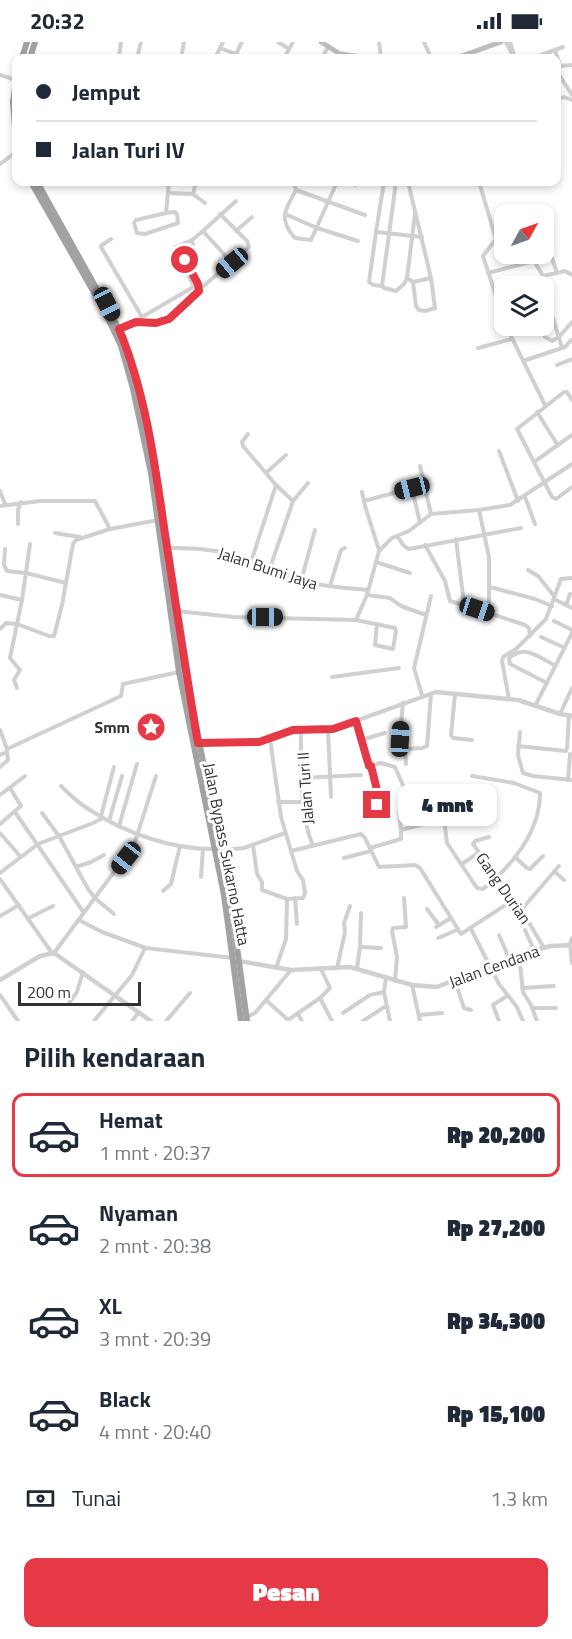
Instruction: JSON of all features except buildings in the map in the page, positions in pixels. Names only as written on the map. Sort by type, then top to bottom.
[{"type":"highway","name":"Jalan Bypass Sukarno Hatta","points":[[34,186],[117,330],[130,357],[146,417],[176,611],[245,1020]]},
{"type":"highway","name":"Jalan Bypass Sukarno Hatta","points":[[39,186],[53,216]]},
{"type":"highway","name":"Jalan Bypass Sukarno Hatta","points":[[117,330],[133,388],[149,463],[179,672],[218,850]]},
{"type":"main road","points":[[321,42],[342,54]]},
{"type":"main road","points":[[465,54],[488,44],[501,42]]},
{"type":"street","points":[[217,54],[223,42]]},
{"type":"street","points":[[220,48],[236,54],[242,42]]},
{"type":"street","points":[[278,42],[289,49]]},
{"type":"street","points":[[286,54],[293,42]]},
{"type":"street","points":[[544,54],[564,46]]},
{"type":"street","points":[[324,54],[328,47]]},
{"type":"street","points":[[555,50],[556,54]]},
{"type":"street","points":[[561,74],[572,98]]},
{"type":"street","points":[[166,213],[169,186]]},
{"type":"street","points":[[193,194],[195,186]]},
{"type":"street","points":[[294,186],[296,190],[285,214],[285,225],[298,239],[312,240],[335,186]]},
{"type":"street","points":[[383,186],[369,282],[373,285],[396,291],[404,284],[407,278],[415,210]]},
{"type":"street","points":[[382,286],[395,186]]},
{"type":"street","points":[[409,186],[431,278],[435,308],[419,310],[416,306],[413,282]]},
{"type":"street","points":[[480,186],[494,232]]},
{"type":"street","points":[[296,190],[365,215]]},
{"type":"street","points":[[168,193],[193,194],[205,202]]},
{"type":"street","points":[[198,287],[175,247],[192,240],[236,201]]},
{"type":"street","points":[[166,213],[176,213],[178,223],[145,234],[137,233],[134,223],[136,220],[166,213]]},
{"type":"street","points":[[117,330],[136,322],[142,316],[198,287],[232,263],[249,247],[247,241],[220,214]]},
{"type":"street","points":[[285,214],[317,228],[358,241]]},
{"type":"street","points":[[236,231],[252,217]]},
{"type":"street","points":[[203,231],[232,263]]},
{"type":"street","points":[[376,232],[422,237]]},
{"type":"street","points":[[111,239],[101,247],[142,316]]},
{"type":"street","points":[[192,240],[193,246],[182,252],[198,287]]},
{"type":"street","points":[[494,242],[483,256],[494,291]]},
{"type":"street","points":[[488,273],[534,261],[543,276],[565,271],[572,275]]},
{"type":"street","points":[[553,264],[556,273]]},
{"type":"street","points":[[407,278],[413,282],[431,278]]},
{"type":"street","points":[[136,322],[156,323],[169,319],[198,287]]},
{"type":"street","points":[[554,321],[562,348]]},
{"type":"street","points":[[546,336],[549,341],[559,337],[572,322]]},
{"type":"street","points":[[511,336],[545,405]]},
{"type":"street","points":[[478,348],[512,339]]},
{"type":"street","points":[[523,361],[562,348],[572,340]]},
{"type":"street","points":[[557,365],[572,359]]},
{"type":"street","points":[[572,400],[566,392],[545,405],[517,429],[544,483],[555,499],[572,487]]},
{"type":"street","points":[[537,412],[557,444]]},
{"type":"street","points":[[248,434],[242,444],[276,485],[293,501]]},
{"type":"street","points":[[534,462],[572,435]]},
{"type":"street","points":[[499,451],[518,501]]},
{"type":"street","points":[[266,473],[286,455]]},
{"type":"street","points":[[356,620],[379,551],[389,540],[409,531],[431,514],[510,505],[572,464]]},
{"type":"street","points":[[420,466],[431,514]]},
{"type":"street","points":[[271,566],[293,501],[308,483]]},
{"type":"street","points":[[252,559],[276,485]]},
{"type":"street","points":[[364,501],[412,488],[420,523]]},
{"type":"street","points":[[0,491],[5,504]]},
{"type":"street","points":[[362,492],[379,551]]},
{"type":"street","points":[[525,497],[535,524]]},
{"type":"street","points":[[0,506],[21,502],[95,501],[110,529]]},
{"type":"street","points":[[18,524],[18,510],[21,502]]},
{"type":"street","points":[[479,510],[489,557],[489,613]]},
{"type":"street","points":[[55,533],[81,537],[158,520]]},
{"type":"street","points":[[398,536],[406,549],[521,528]]},
{"type":"street","points":[[300,580],[315,530]]},
{"type":"street","points":[[0,629],[6,623],[17,624],[54,636],[74,544],[81,537]]},
{"type":"street","points":[[456,540],[464,604]]},
{"type":"street","points":[[17,688],[14,680],[20,669],[10,658],[30,544]]},
{"type":"street","points":[[425,545],[445,581],[450,600],[525,625],[529,628],[530,636]]},
{"type":"street","name":"Jalan Bumi Jaya","points":[[167,548],[203,548],[229,552],[271,566],[300,580],[390,598],[401,606],[426,615]]},
{"type":"street","points":[[330,586],[341,550],[345,548]]},
{"type":"street","points":[[5,549],[4,565],[7,571],[26,573],[66,583]]},
{"type":"street","points":[[376,562],[411,573]]},
{"type":"street","points":[[528,570],[538,576],[555,598],[572,608]]},
{"type":"street","points":[[509,699],[503,657],[516,649],[546,619],[561,579],[572,578]]},
{"type":"street","points":[[490,587],[552,606]]},
{"type":"street","points":[[566,605],[570,594]]},
{"type":"street","points":[[0,596],[22,600]]},
{"type":"street","points":[[422,695],[414,668],[431,596]]},
{"type":"street","points":[[176,611],[234,617],[356,620],[377,624],[396,630],[393,649],[374,644],[377,624]]},
{"type":"street","points":[[535,706],[568,646],[572,632],[554,621]]},
{"type":"street","points":[[541,637],[568,646]]},
{"type":"street","points":[[547,683],[510,664],[509,658],[517,652],[525,651],[556,666]]},
{"type":"street","points":[[332,677],[399,668]]},
{"type":"street","points":[[0,755],[121,696],[123,684],[179,672]]},
{"type":"street","points":[[560,714],[572,688]]},
{"type":"street","points":[[198,743],[259,742],[289,732],[328,730],[431,693],[509,699],[570,718],[570,780],[526,775],[521,769],[518,746],[520,732]]},
{"type":"street","points":[[403,703],[399,746],[405,749],[422,748],[427,746],[431,693]]},
{"type":"street","points":[[456,694],[451,735],[453,738],[472,740]]},
{"type":"street","points":[[356,721],[380,802],[373,806]]},
{"type":"street","points":[[0,730],[8,760],[0,767]]},
{"type":"street","name":"Jalan Turi II","points":[[301,730],[302,802],[313,846]]},
{"type":"street","points":[[328,730],[331,797]]},
{"type":"street","points":[[361,740],[385,733]]},
{"type":"street","points":[[253,845],[262,890],[286,899],[303,898],[305,893],[303,880],[297,871],[278,802],[270,739]]},
{"type":"street","points":[[518,746],[569,751]]},
{"type":"street","points":[[405,749],[406,764]]},
{"type":"street","points":[[344,858],[401,839],[399,812],[443,800],[444,789],[441,787],[405,790],[394,767],[381,763],[371,766]]},
{"type":"street","points":[[119,825],[137,765]]},
{"type":"street","points":[[102,817],[114,767]]},
{"type":"street","points":[[301,778],[361,775]]},
{"type":"street","points":[[109,820],[122,776]]},
{"type":"street","points":[[0,978],[40,956],[53,953],[96,899],[126,858],[139,834],[156,776]]},
{"type":"street","points":[[401,830],[444,819],[447,843],[478,889],[482,889],[497,878],[516,858],[531,832],[540,793],[514,783],[472,776]]},
{"type":"street","points":[[0,795],[26,777]]},
{"type":"street","points":[[61,786],[83,806],[102,817],[139,834],[180,846],[237,850],[285,833]]},
{"type":"street","points":[[0,824],[20,808],[21,804],[10,788]]},
{"type":"street","points":[[278,802],[302,802]]},
{"type":"street","points":[[15,812],[84,913]]},
{"type":"street","points":[[42,813],[59,836],[96,899],[114,914]]},
{"type":"street","points":[[0,873],[38,844],[102,817]]},
{"type":"street","points":[[0,833],[20,856]]},
{"type":"street","points":[[291,851],[358,833],[365,838],[380,868],[415,865],[419,867],[462,934],[516,899]]},
{"type":"street","name":"Gang Durian","points":[[489,837],[474,842],[478,853],[516,899],[544,948]]},
{"type":"street","points":[[162,891],[171,884],[180,846]]},
{"type":"street","points":[[201,878],[203,849]]},
{"type":"street","points":[[462,864],[478,853]]},
{"type":"street","points":[[76,867],[104,855]]},
{"type":"street","points":[[516,858],[530,869],[543,856]]},
{"type":"street","points":[[522,909],[560,866]]},
{"type":"street","points":[[555,872],[564,880]]},
{"type":"street","points":[[0,879],[53,953],[152,1021]]},
{"type":"street","points":[[295,898],[297,924]]},
{"type":"street","points":[[396,981],[397,957],[392,931],[393,928],[406,927],[404,898]]},
{"type":"street","points":[[276,968],[286,939],[286,899]]},
{"type":"street","points":[[0,916],[19,905]]},
{"type":"street","points":[[29,918],[53,906]]},
{"type":"street","points":[[337,968],[345,932],[344,923],[350,906]]},
{"type":"street","points":[[427,909],[437,926],[451,918]]},
{"type":"street","points":[[357,968],[361,913]]},
{"type":"street","points":[[79,920],[102,933],[146,948],[236,959]]},
{"type":"street","points":[[471,929],[490,967],[507,996],[517,1007],[523,1021]]},
{"type":"street","points":[[438,938],[458,930]]},
{"type":"street","points":[[525,930],[534,950]]},
{"type":"street","points":[[499,936],[509,958]]},
{"type":"street","points":[[572,938],[572,963]]},
{"type":"street","name":"Jalan Cendana","points":[[236,959],[291,970],[357,968],[412,985],[437,987],[519,954],[571,945]]},
{"type":"street","points":[[360,947],[381,948]]},
{"type":"street","points":[[94,1021],[132,975],[146,948]]},
{"type":"street","points":[[519,954],[522,987],[537,1021]]},
{"type":"street","points":[[266,1000],[288,1021],[330,988],[321,969]]},
{"type":"street","points":[[245,1020],[255,1013],[291,970]]},
{"type":"street","points":[[69,1003],[77,992],[83,972]]},
{"type":"street","points":[[386,977],[384,992],[390,1021]]},
{"type":"street","points":[[455,981],[464,1008],[471,1010]]},
{"type":"street","points":[[412,985],[420,1021]]},
{"type":"street","points":[[522,987],[554,986]]},
{"type":"street","points":[[343,1013],[370,994],[384,992]]},
{"type":"street","points":[[166,1021],[190,993]]},
{"type":"street","points":[[0,995],[18,1021]]},
{"type":"street","points":[[499,1021],[493,1005],[507,996]]},
{"type":"street","points":[[320,998],[332,1021]]},
{"type":"street","points":[[363,1021],[386,1006]]},
{"type":"street","points":[[533,1008],[556,1008]]},
{"type":"street","points":[[132,1021],[140,1012]]},
{"type":"street","points":[[419,1016],[442,1013]]},
{"type":"street","points":[[298,1014],[303,1021]]},
{"type":"place","name":"Smm","points":[[151,727]]},
{"type":"route","points":[[185,260],[198,284],[199,291],[163,322],[136,322],[119,329],[133,367],[151,445],[178,629],[198,743],[259,742],[293,730],[328,730],[356,721],[366,759],[371,766],[380,802],[377,805]]}]
